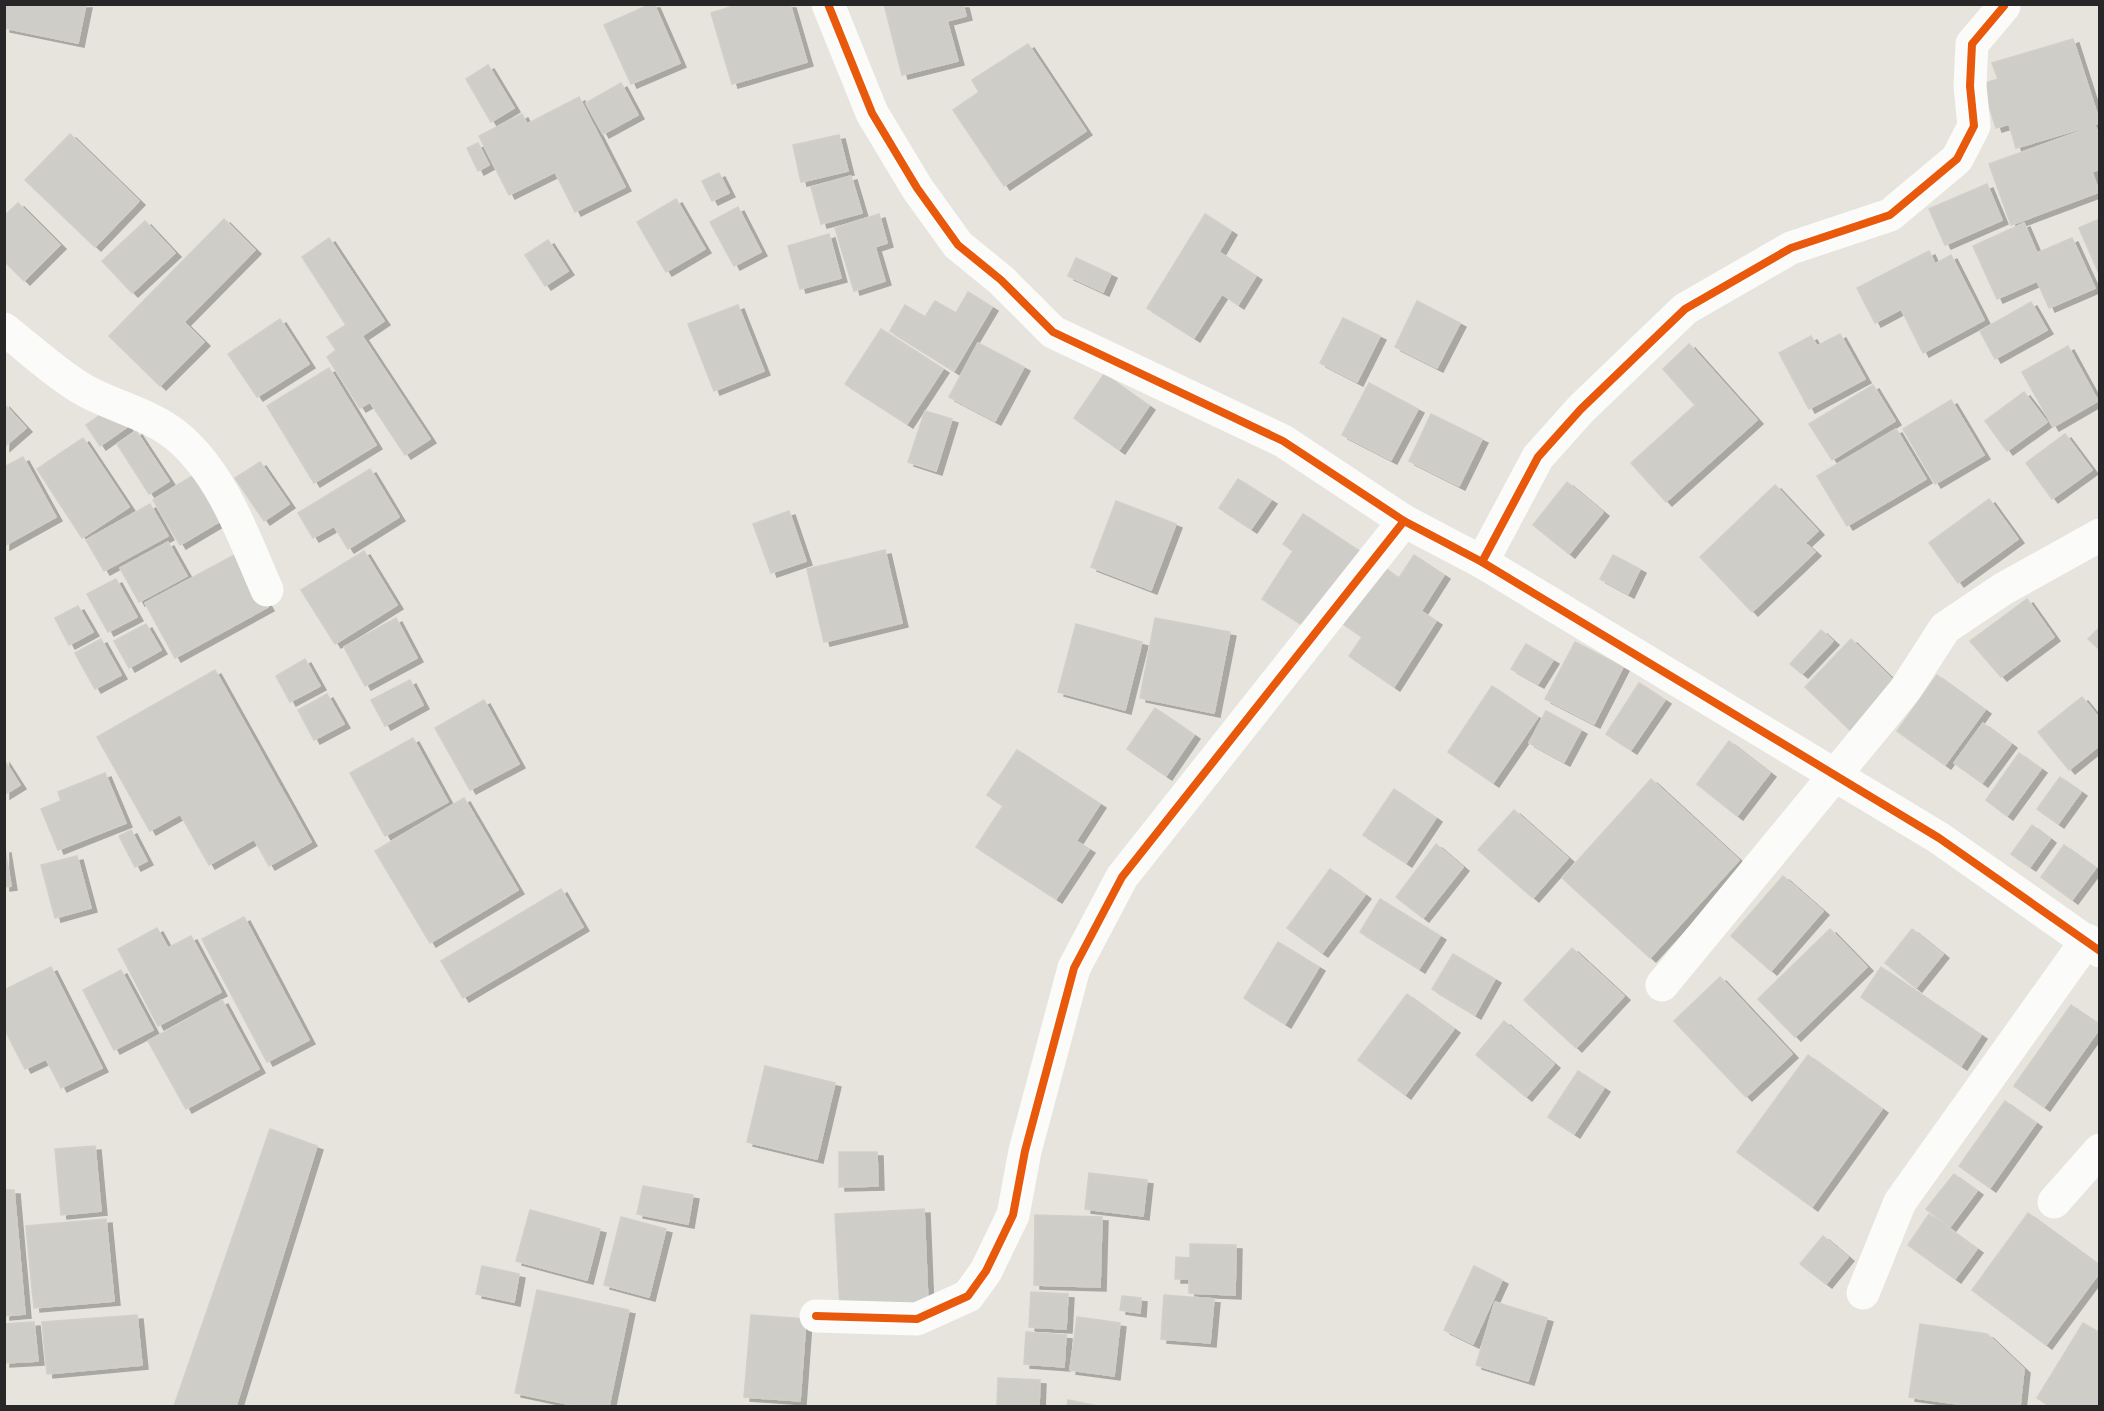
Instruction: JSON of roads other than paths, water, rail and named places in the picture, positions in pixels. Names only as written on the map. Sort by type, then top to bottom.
[{"type":"street","points":[[828,4],[872,113],[917,189],[958,245],[1001,280],[1053,332],[1283,441],[1404,521],[1482,562],[1939,838],[2093,946],[1900,1202],[1863,1293]]},
{"type":"street","points":[[1482,562],[1538,457],[1581,409],[1685,309],[1791,248],[1890,215],[1957,159],[1974,126],[1970,86],[1972,44],[2004,6]]},
{"type":"street","points":[[4,328],[84,390],[138,413],[177,436],[203,464],[233,514],[267,590]]},
{"type":"street","points":[[816,1316],[917,1319],[968,1296],[986,1271],[1013,1215],[1025,1151],[1074,968],[1122,877],[1404,521]]},
{"type":"street","points":[[1662,985],[1905,690],[1945,628],[2003,589],[2100,535]]},
{"type":"street","points":[[2054,1202],[2100,1150]]}]
